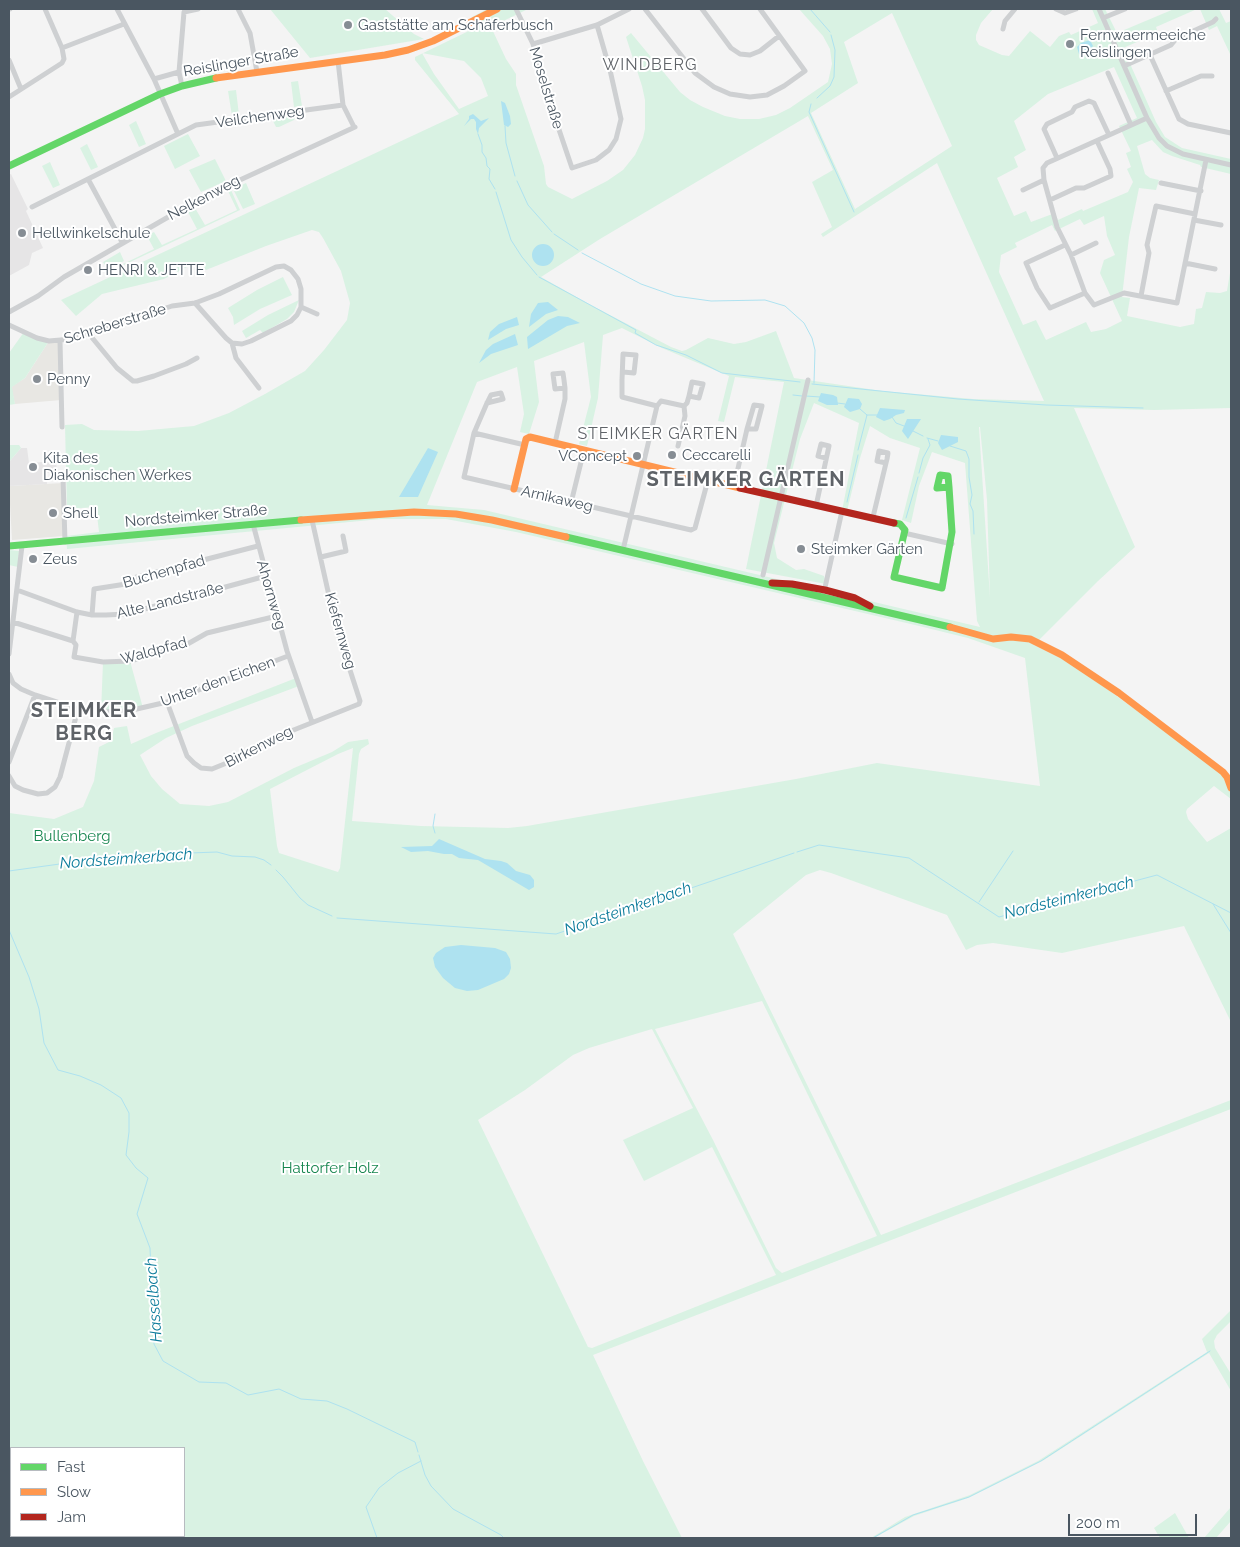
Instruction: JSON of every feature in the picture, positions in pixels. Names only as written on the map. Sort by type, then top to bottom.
[{"type":"street","points":[[9,97],[62,63],[64,59],[62,48],[44,9]]},
{"type":"street","points":[[117,9],[154,79],[178,134]]},
{"type":"street","points":[[182,86],[179,72],[184,12],[198,9]]},
{"type":"street","points":[[238,9],[250,33],[257,72]]},
{"type":"street","name":"Reislinger Straße","points":[[9,166],[160,94],[182,86],[209,79],[385,55],[415,48],[497,9]]},
{"type":"street","points":[[517,10],[524,9]]},
{"type":"street","points":[[533,44],[597,25],[629,9]]},
{"type":"street","points":[[645,9],[695,73],[714,87],[730,94],[750,97],[767,95],[805,71],[760,9]]},
{"type":"street","points":[[702,9],[731,48],[740,54],[750,55],[760,51],[780,36]]},
{"type":"street","points":[[1003,29],[1005,21],[1016,9]]},
{"type":"street","points":[[1056,9],[1066,13],[1076,9]]},
{"type":"street","points":[[1099,9],[1147,118],[1156,134],[1167,146],[1183,154],[1231,165]]},
{"type":"street","points":[[1103,18],[1125,9]]},
{"type":"street","name":"Moselstraße","points":[[517,10],[533,44],[572,168],[596,160],[609,150],[616,138],[621,119],[597,25]]},
{"type":"street","points":[[1124,66],[1171,45],[1176,39],[1216,19]]},
{"type":"street","points":[[62,48],[124,24]]},
{"type":"street","points":[[1150,55],[1177,116],[1182,122],[1231,133]]},
{"type":"street","points":[[9,60],[21,89]]},
{"type":"street","name":"Nelkenweg","points":[[9,312],[38,296],[64,277],[122,242],[205,196],[354,127],[343,105],[338,61]]},
{"type":"street","points":[[154,79],[179,72]]},
{"type":"street","points":[[1108,73],[1131,125]]},
{"type":"street","points":[[1166,91],[1201,76],[1212,76]]},
{"type":"street","points":[[1057,158],[1044,129],[1045,126],[1072,112],[1075,107],[1089,101],[1094,103],[1109,135]]},
{"type":"street","name":"Veilchenweg","points":[[32,207],[196,125],[343,105]]},
{"type":"street","points":[[1147,118],[1044,165],[1044,180],[1057,227],[1071,255],[1085,293],[1094,305],[1121,293],[1177,303],[1206,160]]},
{"type":"street","points":[[1050,200],[1076,188],[1084,188],[1111,176],[1110,169],[1097,141]]},
{"type":"street","points":[[88,179],[122,242]]},
{"type":"street","points":[[1023,190],[1044,180]]},
{"type":"street","points":[[1161,183],[1201,191]]},
{"type":"street","points":[[1141,296],[1149,252],[1147,245],[1156,206],[1195,214]]},
{"type":"street","points":[[1194,220],[1221,225]]},
{"type":"street","points":[[1071,255],[1096,243]]},
{"type":"street","points":[[1065,245],[1026,263],[1037,288],[1050,308],[1085,293]]},
{"type":"street","points":[[1185,263],[1215,269]]},
{"type":"street","name":"Schreberstraße","points":[[9,325],[37,338],[49,341],[72,339],[172,306],[195,303],[219,294],[276,267],[284,266],[291,270],[298,279],[301,289],[301,307]]},
{"type":"street","points":[[195,303],[232,343],[236,358],[259,388]]},
{"type":"street","points":[[232,343],[247,344],[285,325],[297,315],[301,307],[317,314]]},
{"type":"street","points":[[89,334],[117,368],[133,381],[154,376],[197,358]]},
{"type":"street","points":[[60,341],[62,427]]},
{"type":"street","points":[[623,372],[634,373],[636,355],[623,354],[622,397],[659,404],[684,406]]},
{"type":"street","points":[[763,575],[808,380]]},
{"type":"street","points":[[555,442],[566,399],[565,388]]},
{"type":"street","points":[[678,446],[685,416],[684,406],[689,396]]},
{"type":"street","points":[[488,403],[474,433],[525,445]]},
{"type":"street","points":[[623,548],[659,404]]},
{"type":"street","points":[[734,486],[748,429],[754,405],[762,406],[756,430],[748,429]]},
{"type":"street","name":"Arnikaweg","points":[[474,433],[464,477],[691,530],[695,528],[708,480]]},
{"type":"street","points":[[514,489],[526,439],[530,437],[555,442],[781,498],[900,524],[905,530],[894,577],[942,588],[952,544],[949,487]]},
{"type":"street","points":[[572,502],[584,450]]},
{"type":"street","points":[[816,506],[826,458]]},
{"type":"street","points":[[873,517],[886,463]]},
{"type":"street","points":[[63,477],[66,542]]},
{"type":"street","points":[[824,594],[842,510]]},
{"type":"street","name":"Nordsteimker Straße","points":[[9,546],[253,524],[414,512],[456,514],[536,530],[576,535],[623,548],[649,552],[673,563],[750,580],[792,584],[886,613],[993,638],[1020,637],[1030,639],[1089,672],[1223,772],[1228,777],[1231,788]]},
{"type":"street","name":"Kiefernweg","points":[[312,520],[338,636],[360,701],[359,704]]},
{"type":"street","name":"Ahornweg","points":[[253,524],[288,656],[312,722]]},
{"type":"street","points":[[904,533],[952,544]]},
{"type":"street","points":[[321,557],[346,551],[343,536]]},
{"type":"street","points":[[9,654],[22,546]]},
{"type":"street","name":"Buchenpfad","points":[[92,615],[94,589],[126,584],[133,578],[258,546]]},
{"type":"street","name":"Alte Landstraße","points":[[17,590],[78,612],[92,615],[126,614],[266,576]]},
{"type":"street","points":[[13,622],[74,641],[78,612]]},
{"type":"street","name":"Waldpfad","points":[[74,641],[76,645],[74,657],[103,662],[130,661],[184,646],[207,633],[277,616]]},
{"type":"street","name":"Unter den Eichen","points":[[9,674],[13,683],[21,689],[78,709],[101,712],[128,711],[167,702],[288,656]]},
{"type":"street","points":[[9,762],[35,695]]},
{"type":"street","name":"Birkenweg","points":[[167,702],[187,756],[201,768],[207,769],[218,768],[276,737],[359,704]]},
{"type":"street","points":[[9,776],[15,786],[23,790],[42,794],[51,791],[60,777],[78,709]]},
{"type":"shaded area","name":"Hellwinkelschule","points":[[11,174],[28,209],[26,211],[43,248],[32,253],[29,265],[9,276],[9,175]]},
{"type":"shaded area","points":[[49,341],[60,341],[61,400],[15,404],[11,387],[25,378]]},
{"type":"shaded area","name":"Kita des Diakonischen Werkes","points":[[21,448],[27,448],[29,463],[56,461],[57,472],[46,473],[47,484],[9,486],[9,462]]},
{"type":"shaded area","points":[[63,483],[64,536],[12,540],[9,486]]},
{"type":"green space","points":[[270,9],[385,9],[414,34],[424,39],[310,58]]},
{"type":"green space","points":[[487,9],[528,9],[491,27],[506,59],[516,74],[516,85],[544,166],[546,184],[548,187],[572,199],[607,181],[623,170],[635,155],[643,138],[645,129],[645,100],[626,37],[631,33],[680,92],[690,100],[725,116],[740,119],[759,119],[776,115],[790,108],[828,82],[832,64],[830,49],[823,36],[799,9],[993,9],[981,23],[976,40],[979,45],[1009,56],[1030,31],[1050,47],[1059,36],[1069,32],[1071,35],[1098,23],[1092,9],[1105,9],[1117,33],[1174,9],[1197,9],[1156,27],[1158,33],[1123,48],[1156,122],[1165,137],[1182,148],[1231,159],[1231,174],[1201,167],[1200,165],[1172,156],[1163,152],[1152,140],[1137,146],[1145,174],[1150,178],[1159,180],[1156,190],[1139,188],[1129,237],[1122,297],[1130,298],[1127,316],[1180,327],[1194,324],[1196,309],[1202,308],[1206,292],[1220,293],[1227,291],[1231,267],[1231,408],[1154,410],[1074,408],[1135,547],[1034,645],[1076,666],[1231,780],[1231,799],[1214,786],[1187,809],[1186,812],[1188,819],[1207,842],[1231,828],[1231,1022],[1184,926],[1062,953],[993,943],[977,945],[966,950],[947,915],[820,870],[806,875],[733,934],[881,1235],[1231,1100],[1231,1109],[593,1355],[682,1538],[9,1538],[9,813],[54,819],[83,807],[94,781],[99,747],[111,741],[114,728],[127,726],[131,744],[296,678],[299,686],[192,726],[166,738],[140,755],[151,776],[162,789],[180,804],[209,806],[228,802],[294,768],[332,752],[348,742],[368,739],[369,744],[361,749],[359,754],[352,821],[421,826],[508,828],[527,826],[877,763],[1040,786],[1025,658],[968,638],[915,625],[516,532],[446,519],[381,519],[67,549],[66,536],[99,532],[96,507],[67,509],[65,425],[82,424],[94,430],[138,431],[194,426],[229,413],[305,371],[347,320],[350,303],[341,271],[319,232],[312,230],[206,270],[198,265],[189,266],[164,279],[102,294],[76,316],[61,300],[459,114],[415,60],[415,57],[422,53],[434,74],[459,109],[488,96],[481,78],[464,61],[423,53],[477,27],[472,17]],"holes":[[[892,13],[952,146],[855,209],[811,113],[858,83],[844,42]],[[1114,67],[1137,118],[1119,126],[1131,151],[1126,153],[1131,167],[1127,169],[1133,182],[1128,192],[1058,220],[1055,213],[1031,222],[1026,211],[1014,216],[997,178],[1018,167],[1014,157],[1026,150],[1014,121],[1048,94]],[[808,116],[833,170],[812,182],[832,227],[821,234],[823,237],[937,163],[1044,401],[973,399],[882,391],[794,378],[776,331],[746,342],[734,344],[708,338],[682,351],[671,347],[541,277],[600,239]],[[1104,216],[1107,236],[1115,255],[1104,260],[1100,273],[1122,321],[1106,329],[1091,332],[1086,322],[1046,340],[1036,320],[1023,325],[999,272],[1001,255],[1017,247],[1015,243],[1052,225],[1055,231],[1080,219],[1084,225]],[[622,328],[662,348],[729,376],[718,421],[724,422],[735,377],[784,382],[746,569],[826,584],[824,576],[804,569],[796,570],[777,558],[774,543],[800,439],[814,403],[859,423],[842,511],[847,511],[870,426],[890,438],[920,448],[902,520],[911,523],[919,486],[932,452],[965,463],[977,621],[980,627],[484,510],[427,505],[477,382],[517,367],[524,414],[520,432],[529,434],[539,402],[534,361],[584,342],[591,397],[579,444],[587,446],[598,398],[603,335]],[[979,427],[987,500],[990,598]],[[353,748],[340,868],[338,872],[279,853],[270,789]],[[762,1001],[877,1236],[782,1273],[776,1268],[713,1140],[655,1029]],[[652,1029],[693,1108],[623,1140],[644,1181],[712,1147],[776,1275],[592,1348],[588,1347],[478,1120],[525,1090],[573,1055],[589,1048]]]},
{"type":"green space","points":[[1200,9],[1219,9],[1226,23],[1231,21],[1231,56],[1217,26],[1209,30]]},
{"type":"green space","points":[[298,81],[302,106],[294,107],[291,82]]},
{"type":"green space","points":[[236,90],[239,115],[232,116],[228,91]]},
{"type":"green space","points":[[296,116],[294,120],[279,127],[276,127],[272,119]]},
{"type":"green space","points":[[136,121],[146,144],[139,147],[129,125]]},
{"type":"green space","points":[[188,134],[200,156],[175,169],[164,146]]},
{"type":"green space","points":[[87,144],[98,167],[91,170],[80,148]]},
{"type":"green space","points":[[215,159],[226,181],[201,192],[189,170]]},
{"type":"green space","points":[[50,162],[60,185],[53,188],[42,166]]},
{"type":"green space","points":[[246,183],[255,204],[243,209],[233,189]]},
{"type":"green space","points":[[231,190],[240,210],[109,272],[103,262],[120,252],[124,261],[116,265],[117,267],[154,249],[147,236],[154,232],[162,245],[197,229],[188,212],[195,208],[205,225],[237,210],[228,191]]},
{"type":"green space","points":[[283,277],[292,295],[260,309],[234,325],[233,317],[228,308]]},
{"type":"green space","points":[[299,300],[294,312],[287,319],[263,333],[260,330],[246,338],[242,331],[268,315]]},
{"type":"green space","points":[[24,332],[49,341],[25,378],[12,387],[15,404],[9,405],[9,353]]},
{"type":"green space","points":[[9,445],[19,445],[21,448],[9,462]]},
{"type":"green space","points":[[9,550],[19,551],[18,567],[9,565]]},
{"type":"green space","points":[[130,661],[143,708],[101,712],[103,662]]},
{"type":"green space","points":[[1231,1310],[1231,1321],[1217,1335],[1214,1341],[1215,1348],[1231,1374],[1231,1391],[1209,1353],[1044,1460],[968,1498],[914,1516],[871,1538],[905,1517],[970,1495],[1038,1461],[1207,1352],[1202,1339]]},
{"type":"green space","points":[[1231,1507],[1231,1521],[1216,1538],[1204,1538]]},
{"type":"green space","points":[[1175,1513],[1189,1538],[1160,1538],[1154,1528]]},
{"type":"water","points":[[1090,40],[1093,46],[1086,53],[1079,54],[1077,47],[1081,43]]},
{"type":"water","points":[[501,101],[505,103],[510,116],[511,124],[508,127],[504,125]]},
{"type":"water","points":[[473,114],[481,121],[489,118],[479,128],[478,134],[474,119],[471,119],[464,126],[469,116]]},
{"type":"water","points":[[543,244],[551,247],[554,255],[551,263],[543,266],[535,263],[532,255],[535,247]]},
{"type":"water","points":[[548,302],[558,310],[546,314],[529,327],[531,314],[538,303]]},
{"type":"water","points":[[558,316],[568,317],[580,323],[567,326],[528,349],[527,337],[548,320]]},
{"type":"water","points":[[517,317],[519,325],[506,329],[488,340],[490,332],[499,324]]},
{"type":"water","points":[[515,334],[518,345],[491,354],[479,363],[486,350],[493,344]]},
{"type":"water","points":[[821,393],[837,397],[838,405],[827,405],[818,401]]},
{"type":"water","points":[[848,398],[859,399],[862,404],[860,409],[850,412],[844,407]]},
{"type":"water","points":[[880,408],[905,410],[904,413],[884,421],[876,417]]},
{"type":"water","points":[[907,419],[921,419],[908,439],[902,431]]},
{"type":"water","points":[[941,435],[958,437],[958,442],[942,450],[938,443]]},
{"type":"water","points":[[428,448],[438,452],[418,497],[399,497]]},
{"type":"water","points":[[439,839],[485,859],[507,863],[516,871],[530,875],[534,880],[534,887],[529,890],[478,860],[428,851],[411,852],[401,847],[432,846]]},
{"type":"water","points":[[461,945],[495,948],[506,952],[510,959],[511,968],[509,974],[504,979],[478,990],[467,991],[455,988],[443,978],[435,967],[433,958],[436,953],[445,947]]},
{"type":"waterway","points":[[810,9],[830,32]]},
{"type":"waterway","points":[[817,98],[830,86],[834,77],[835,50],[831,35]]},
{"type":"waterway","points":[[811,104],[809,112],[854,212]]},
{"type":"waterway","points":[[505,126],[506,143],[515,176]]},
{"type":"waterway","points":[[478,134],[482,145],[482,152],[490,169],[489,179],[495,189]]},
{"type":"waterway","points":[[517,181],[528,205],[552,232]]},
{"type":"waterway","points":[[496,192],[511,240],[537,275]]},
{"type":"waterway","points":[[554,234],[578,250]]},
{"type":"waterway","points":[[582,253],[641,284],[675,296],[711,301],[765,300],[785,306],[804,323],[812,338],[815,350],[814,383]]},
{"type":"waterway","points":[[539,277],[636,330],[635,333],[656,345],[686,355],[722,373],[800,382]]},
{"type":"waterway","points":[[812,384],[958,399],[1046,405],[1143,408]]},
{"type":"waterway","points":[[793,395],[802,396]]},
{"type":"waterway","points":[[806,396],[820,397]]},
{"type":"waterway","points":[[837,403],[845,404]]},
{"type":"waterway","points":[[858,450],[867,415],[860,409]]},
{"type":"waterway","points":[[867,415],[877,415]]},
{"type":"waterway","points":[[892,417],[896,423],[904,426]]},
{"type":"waterway","points":[[913,431],[923,436]]},
{"type":"waterway","points":[[927,438],[938,441]]},
{"type":"waterway","points":[[919,473],[923,458],[930,445],[928,439]]},
{"type":"waterway","points":[[950,446],[966,451],[969,459],[972,495],[970,504],[973,511],[974,534]]},
{"type":"waterway","points":[[847,502],[858,455]]},
{"type":"waterway","points":[[906,518],[918,477]]},
{"type":"waterway","points":[[435,814],[433,826],[435,833]]},
{"type":"waterway","name":"Nordsteimkerbach","points":[[797,852],[819,845],[909,858],[999,917],[1157,875],[1231,913]]},
{"type":"waterway","points":[[979,902],[1013,851]]},
{"type":"waterway","name":"Nordsteimkerbach","points":[[9,871],[67,863],[86,858],[181,852],[217,852],[232,856],[255,857],[271,865]]},
{"type":"waterway","name":"Nordsteimkerbach","points":[[337,918],[556,934],[794,853]]},
{"type":"waterway","name":"Nordsteimkerbach","points":[[276,870],[308,905],[332,916]]},
{"type":"waterway","points":[[1213,904],[1231,933]]},
{"type":"waterway","name":"Hasselbach","points":[[9,930],[29,977],[39,1009],[44,1043],[58,1070],[80,1076],[101,1085],[121,1098],[129,1113],[126,1155],[136,1168],[148,1178],[137,1214],[150,1248],[154,1344],[163,1361],[199,1382],[226,1383],[248,1395],[279,1389],[301,1399],[327,1401],[415,1442],[418,1452]]},
{"type":"waterway","points":[[873,1538],[913,1515],[969,1497],[1041,1461],[1210,1351]]},
{"type":"waterway","name":"Hasselbach","points":[[419,1455],[425,1475],[431,1486],[453,1509],[504,1538]]},
{"type":"waterway","points":[[377,1538],[366,1507],[379,1488],[398,1473],[421,1461]]},
{"type":"traffic: fast","points":[[9,166],[160,94],[182,86],[216,78]]},
{"type":"traffic: fast","points":[[894,523],[900,524],[905,530],[894,577],[942,588],[952,532],[949,487],[948,476],[940,475],[937,488],[949,487]]},
{"type":"traffic: fast","points":[[9,546],[301,520]]},
{"type":"traffic: fast","points":[[566,537],[950,627]]},
{"type":"traffic: slow","points":[[216,78],[385,55],[408,50],[433,41],[497,9]]},
{"type":"traffic: slow","points":[[514,489],[526,439],[530,437],[740,488]]},
{"type":"traffic: slow","points":[[301,520],[414,512],[456,514],[566,537]]},
{"type":"traffic: slow","points":[[950,627],[993,639],[1011,637],[1030,639],[1062,655],[1119,693],[1223,772],[1231,788]]},
{"type":"traffic: jam","points":[[740,488],[894,523]]},
{"type":"traffic: jam","points":[[772,583],[792,584],[825,590],[855,598],[870,606]]},
{"type":"place","name":"Gaststätte am Schäferbusch","points":[[348,25]]},
{"type":"place","name":"Fernwaermeeiche Reislingen","points":[[1070,44]]},
{"type":"place","name":"Hellwinkelschule","points":[[22,233]]},
{"type":"place","name":"HENRI & JETTE","points":[[88,270]]},
{"type":"place","name":"Penny","points":[[37,379]]},
{"type":"place","name":"Ceccarelli","points":[[672,455]]},
{"type":"place","name":"VConcept","points":[[637,456]]},
{"type":"place","name":"Kita des Diakonischen Werkes","points":[[33,467]]},
{"type":"place","name":"Shell","points":[[53,513]]},
{"type":"place","name":"Steimker Gärten","points":[[801,549]]},
{"type":"place","name":"Zeus","points":[[33,559]]},
{"type":"district","name":"WINDBERG","points":[[650,65]]},
{"type":"district","name":"STEIMKER GÄRTEN","points":[[658,434]]},
{"type":"district","name":"STEIMKER GÄRTEN","points":[[746,480]]},
{"type":"district","name":"STEIMKER BERG","points":[[84,722]]},
{"type":"park label","name":"Bullenberg","points":[[72,836]]},
{"type":"park label","name":"Hattorfer Holz","points":[[330,1168]]}]
